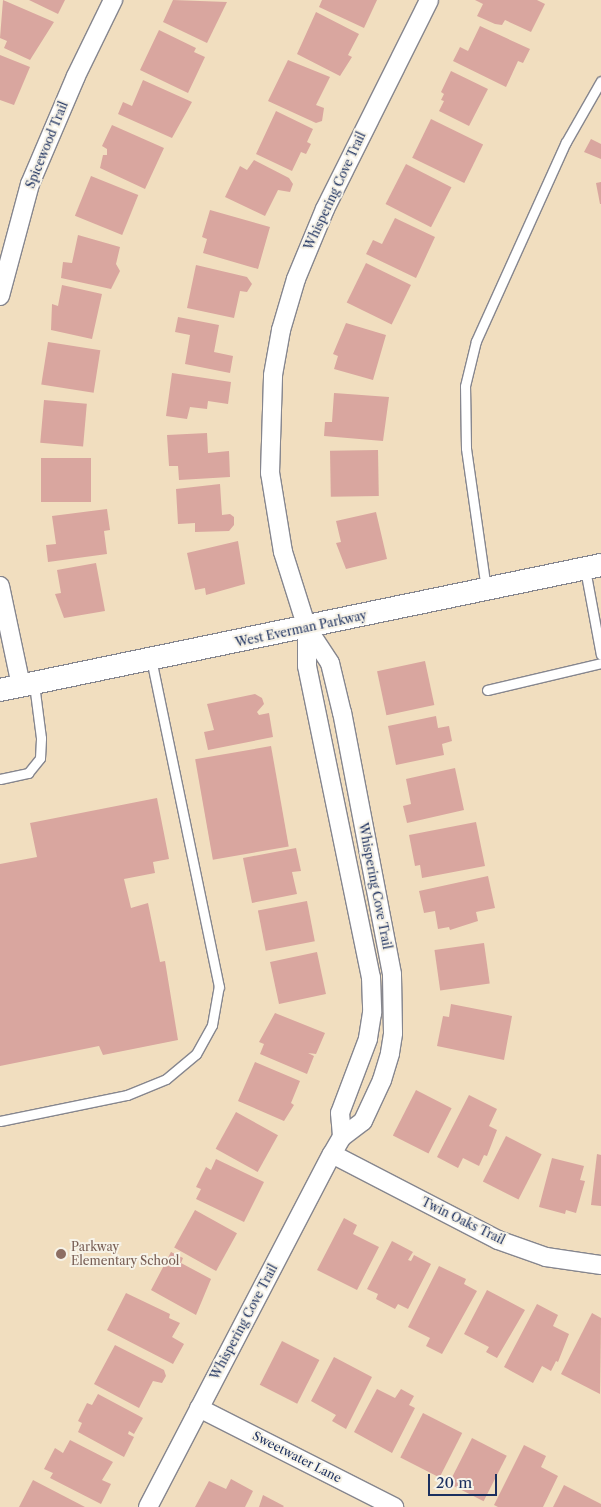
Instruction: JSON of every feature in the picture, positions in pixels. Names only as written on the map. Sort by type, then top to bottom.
[{"type":"street","name":"Spicewood Trail","points":[[0,296],[30,184],[113,0]]},
{"type":"street","name":"Whispering Cove Trail","points":[[148,1507],[332,1154],[342,1137],[363,1121],[382,1080],[390,1054],[393,1033],[392,974],[346,737],[330,663],[307,628],[283,552],[270,473],[273,375],[280,330],[296,278],[325,209],[429,0]]},
{"type":"street","name":"West Everman Parkway","points":[[18,686],[307,628],[593,567]]},
{"type":"street","points":[[0,586],[18,686]]},
{"type":"street","name":"Whispering Cove Trail","points":[[307,628],[307,666],[370,977],[372,1013],[368,1039],[340,1113],[342,1137]]},
{"type":"street","points":[[322,742],[346,737]]},
{"type":"street","points":[[362,939],[385,934]]},
{"type":"street","name":"Twin Oaks Trail","points":[[332,1154],[498,1240],[546,1257],[601,1265]]},
{"type":"street","name":"Sweetwater Lane","points":[[199,1408],[394,1507]]},
{"type":"lane","points":[[486,589],[466,448],[465,386],[480,332],[566,142],[601,81]]},
{"type":"lane","points":[[593,567],[601,655]]},
{"type":"lane","points":[[0,1122],[127,1095],[166,1079],[196,1054],[212,1025],[219,987],[151,660]]},
{"type":"lane","points":[[487,690],[601,663]]},
{"type":"lane","points":[[0,779],[28,773],[40,758],[41,738],[18,686]]},
{"type":"building","points":[[3,0],[54,22],[30,60],[4,48],[7,41],[0,38]]},
{"type":"building","points":[[29,0],[65,0],[58,14]]},
{"type":"building","points":[[173,0],[227,2],[207,43],[163,22]]},
{"type":"building","points":[[322,0],[377,0],[364,28],[319,7]]},
{"type":"building","points":[[475,0],[537,0],[545,4],[531,32],[505,20],[502,25],[495,24],[477,16],[483,4]]},
{"type":"building","points":[[316,12],[359,34],[348,55],[352,57],[340,76],[297,54]]},
{"type":"building","points":[[480,26],[530,49],[523,63],[518,61],[506,87],[453,61],[460,47],[468,51]]},
{"type":"building","points":[[159,30],[196,48],[194,52],[205,57],[188,93],[140,70]]},
{"type":"building","points":[[0,55],[30,67],[14,105],[0,100]]},
{"type":"building","points":[[288,60],[330,77],[316,105],[324,108],[322,121],[316,123],[268,101]]},
{"type":"building","points":[[451,71],[488,89],[469,126],[439,111],[444,101],[441,100],[444,94],[441,92]]},
{"type":"building","points":[[143,80],[192,102],[172,138],[118,114],[123,102],[132,106]]},
{"type":"building","points":[[276,111],[313,129],[307,142],[311,144],[306,154],[301,152],[292,171],[256,154]]},
{"type":"building","points":[[431,119],[483,144],[464,183],[412,158]]},
{"type":"building","points":[[112,125],[164,148],[145,189],[100,168],[103,155],[107,155],[107,149],[102,146]]},
{"type":"building","points":[[591,139],[601,144],[601,159],[584,152]]},
{"type":"building","points":[[254,160],[289,178],[293,184],[290,192],[278,190],[265,216],[225,197],[240,166],[247,170]]},
{"type":"building","points":[[406,164],[451,187],[431,227],[386,204]]},
{"type":"building","points":[[91,176],[138,195],[122,235],[75,216]]},
{"type":"building","points":[[601,182],[601,204],[600,204],[596,183]]},
{"type":"building","points":[[210,210],[270,227],[258,269],[203,253],[207,239],[202,237]]},
{"type":"building","points":[[395,218],[435,237],[416,278],[366,254],[373,240],[382,244]]},
{"type":"building","points":[[78,235],[120,247],[116,264],[120,271],[111,289],[61,278],[63,262],[72,263]]},
{"type":"building","points":[[366,263],[411,285],[392,324],[347,303]]},
{"type":"building","points":[[196,265],[247,277],[252,284],[247,292],[240,291],[234,318],[187,308]]},
{"type":"building","points":[[62,285],[102,294],[92,339],[51,330],[52,304],[58,306]]},
{"type":"building","points":[[178,317],[219,325],[214,352],[233,356],[230,373],[185,364],[190,335],[175,332]]},
{"type":"building","points":[[346,323],[386,335],[373,380],[334,369],[338,356],[333,354]]},
{"type":"building","points":[[48,342],[100,350],[94,393],[41,384]]},
{"type":"building","points":[[172,373],[231,382],[228,404],[208,401],[207,409],[190,407],[187,419],[166,416]]},
{"type":"building","points":[[334,393],[389,397],[383,441],[324,436],[325,422],[332,422]]},
{"type":"building","points":[[44,400],[87,404],[83,447],[40,443]]},
{"type":"building","points":[[207,433],[208,453],[229,451],[230,477],[179,480],[178,466],[169,466],[167,435]]},
{"type":"building","points":[[378,450],[379,496],[331,497],[330,451]]},
{"type":"building","points":[[41,458],[91,458],[91,502],[41,502]]},
{"type":"building","points":[[220,484],[222,515],[230,514],[234,517],[234,525],[229,531],[195,532],[195,523],[178,524],[176,489]]},
{"type":"building","points":[[107,509],[110,530],[104,531],[107,554],[48,562],[46,545],[56,544],[52,516]]},
{"type":"building","points":[[376,512],[387,559],[346,569],[336,543],[341,542],[336,521]]},
{"type":"building","points":[[238,541],[245,584],[206,595],[205,588],[195,590],[187,553]]},
{"type":"building","points":[[96,563],[105,611],[64,618],[55,594],[61,593],[57,570]]},
{"type":"building","points":[[425,661],[434,705],[386,715],[377,671]]},
{"type":"building","points":[[255,694],[262,698],[264,704],[257,712],[259,715],[269,713],[273,737],[208,750],[204,732],[214,730],[207,704]]},
{"type":"building","points":[[436,716],[438,728],[449,726],[452,741],[442,744],[444,755],[396,765],[388,726]]},
{"type":"building","points":[[271,746],[289,846],[213,860],[195,759]]},
{"type":"building","points":[[455,768],[464,810],[407,823],[403,806],[411,804],[406,779]]},
{"type":"building","points":[[157,798],[169,859],[153,862],[155,873],[124,879],[131,908],[148,903],[160,962],[165,961],[178,1040],[103,1055],[99,1046],[0,1066],[0,864],[37,857],[30,823]]},
{"type":"building","points":[[476,822],[485,866],[422,878],[420,865],[415,866],[409,835]]},
{"type":"building","points":[[296,848],[301,871],[292,872],[297,894],[252,903],[243,858]]},
{"type":"building","points":[[488,876],[495,908],[476,912],[478,921],[450,930],[449,927],[438,929],[435,911],[424,913],[419,891]]},
{"type":"building","points":[[307,901],[315,941],[266,951],[258,911]]},
{"type":"building","points":[[484,943],[490,984],[440,991],[434,950]]},
{"type":"building","points":[[317,952],[326,994],[279,1004],[270,962]]},
{"type":"building","points":[[451,1004],[512,1016],[504,1060],[437,1046],[443,1016],[449,1017]]},
{"type":"building","points":[[275,1013],[325,1033],[316,1054],[308,1053],[314,1056],[307,1074],[260,1054],[264,1044],[259,1042]]},
{"type":"building","points":[[255,1062],[300,1081],[291,1103],[294,1105],[284,1121],[238,1101]]},
{"type":"building","points":[[416,1090],[452,1108],[428,1154],[393,1135]]},
{"type":"building","points":[[469,1095],[497,1109],[489,1126],[497,1130],[487,1156],[484,1155],[479,1166],[463,1158],[458,1168],[437,1157]]},
{"type":"building","points":[[236,1112],[278,1135],[258,1172],[216,1149]]},
{"type":"building","points":[[506,1136],[542,1154],[518,1200],[483,1181]]},
{"type":"building","points":[[597,1154],[601,1155],[601,1206],[591,1205]]},
{"type":"building","points":[[552,1158],[584,1166],[580,1180],[585,1181],[576,1213],[566,1210],[565,1214],[539,1207]]},
{"type":"building","points":[[216,1159],[264,1182],[244,1222],[196,1199],[201,1189],[196,1187],[206,1167],[211,1170]]},
{"type":"building","points":[[195,1210],[237,1233],[216,1271],[174,1248]]},
{"type":"building","points":[[344,1218],[357,1225],[353,1234],[379,1247],[357,1290],[317,1270]]},
{"type":"building","points":[[392,1241],[413,1252],[408,1260],[411,1261],[414,1255],[431,1264],[408,1309],[398,1304],[395,1309],[376,1299],[378,1294],[367,1289]]},
{"type":"building","points":[[171,1252],[183,1258],[181,1263],[211,1279],[196,1315],[151,1290]]},
{"type":"building","points":[[439,1266],[466,1279],[464,1284],[477,1291],[442,1354],[426,1346],[430,1338],[408,1327]]},
{"type":"building","points":[[487,1290],[525,1310],[497,1358],[486,1352],[489,1347],[464,1334]]},
{"type":"building","points":[[126,1293],[170,1314],[169,1318],[180,1323],[172,1337],[184,1344],[173,1364],[107,1330]]},
{"type":"building","points":[[537,1304],[558,1315],[553,1326],[569,1334],[558,1362],[556,1361],[551,1371],[542,1366],[533,1383],[504,1367]]},
{"type":"building","points":[[592,1313],[601,1318],[600,1394],[561,1374]]},
{"type":"building","points":[[282,1341],[319,1360],[297,1404],[260,1385]]},
{"type":"building","points":[[115,1345],[164,1370],[166,1376],[162,1383],[153,1381],[139,1408],[94,1384]]},
{"type":"building","points":[[334,1357],[372,1377],[346,1429],[332,1421],[336,1415],[311,1401]]},
{"type":"building","points":[[377,1389],[395,1398],[401,1389],[414,1396],[409,1405],[415,1408],[392,1453],[354,1432]]},
{"type":"building","points":[[98,1394],[143,1418],[134,1434],[129,1431],[128,1434],[134,1437],[124,1457],[78,1432],[82,1423],[78,1421],[87,1403],[92,1405]]},
{"type":"building","points":[[423,1413],[462,1433],[440,1478],[400,1458]]},
{"type":"building","points":[[472,1438],[507,1456],[484,1501],[449,1483]]},
{"type":"building","points":[[70,1440],[113,1462],[102,1480],[111,1484],[101,1504],[50,1478],[53,1473],[44,1469],[55,1448],[63,1453]]},
{"type":"building","points":[[524,1445],[546,1456],[541,1467],[558,1476],[543,1507],[498,1507],[494,1505]]},
{"type":"building","points":[[231,1479],[253,1491],[245,1507],[195,1507],[209,1481],[226,1489]]},
{"type":"building","points":[[33,1480],[85,1507],[19,1507]]},
{"type":"building","points":[[564,1485],[601,1504],[601,1507],[553,1507]]},
{"type":"building","points":[[263,1495],[284,1506],[259,1507]]},
{"type":"place","name":"Parkway Elementary School","points":[[61,1254]]}]
